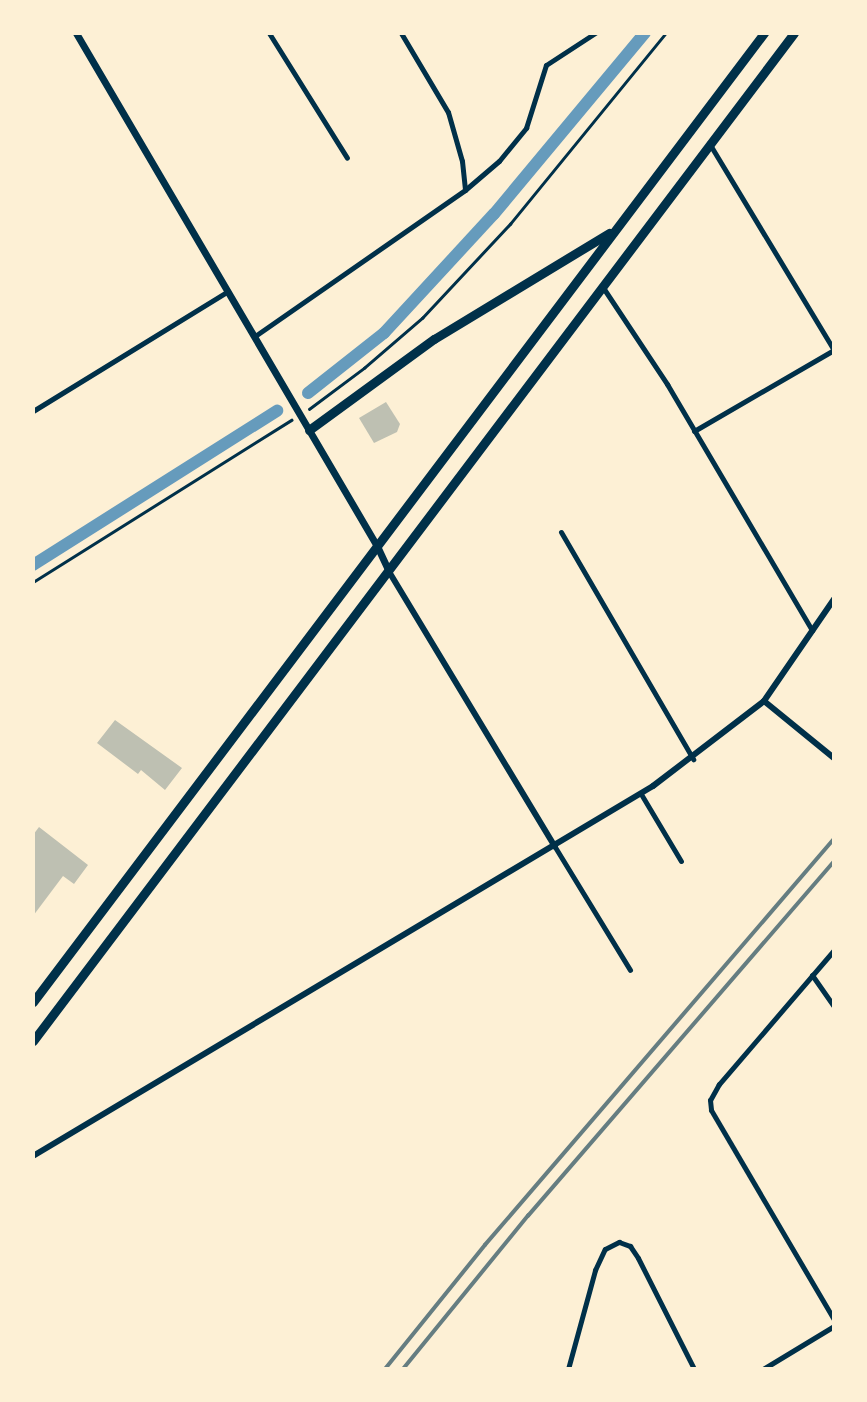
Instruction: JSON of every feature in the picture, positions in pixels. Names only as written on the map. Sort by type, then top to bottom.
[{"type":"highway","points":[[33,1002],[764,33]]},
{"type":"highway","points":[[33,1041],[794,33]]},
{"type":"highway","points":[[309,430],[434,339],[618,226]]},
{"type":"main road","points":[[76,33],[377,545],[388,569]]},
{"type":"street","points":[[268,33],[347,158]]},
{"type":"street","points":[[401,33],[448,112],[462,162],[465,190]]},
{"type":"street","points":[[255,336],[465,190],[499,162],[526,128],[546,65],[595,33]]},
{"type":"street","points":[[694,431],[834,350],[709,144]]},
{"type":"street","points":[[602,286],[694,431],[812,630]]},
{"type":"street","points":[[33,411],[228,291]]},
{"type":"street","points":[[561,532],[693,759]]},
{"type":"street","points":[[388,569],[630,970]]},
{"type":"street","points":[[33,1156],[555,847],[693,759],[764,701],[834,598]]},
{"type":"street","points":[[764,701],[834,758]]},
{"type":"street","points":[[641,794],[681,860]]},
{"type":"street","points":[[834,950],[719,1084],[710,1100],[711,1110],[834,1320]]},
{"type":"street","points":[[812,975],[834,1007]]},
{"type":"street","points":[[568,1369],[595,1270],[605,1249],[619,1242],[630,1246],[638,1258],[694,1369]]},
{"type":"street","points":[[763,1369],[834,1326]]},
{"type":"path","points":[[313,405],[364,369],[422,318],[510,224],[666,33]]},
{"type":"path","points":[[33,582],[288,422]]},
{"type":"building","points":[[386,402],[400,424],[397,432],[374,443],[359,418]]},
{"type":"building","points":[[115,720],[182,768],[165,790],[141,770],[138,774],[97,743]]},
{"type":"building","points":[[39,827],[88,865],[74,884],[63,876],[33,916],[33,835]]},
{"type":"waterway","points":[[308,393],[384,333],[494,214],[645,33]]},
{"type":"waterway","points":[[33,565],[277,411]]},
{"type":"railway","points":[[385,1369],[485,1245],[834,839]]},
{"type":"railway","points":[[403,1369],[528,1216],[834,861]]}]
